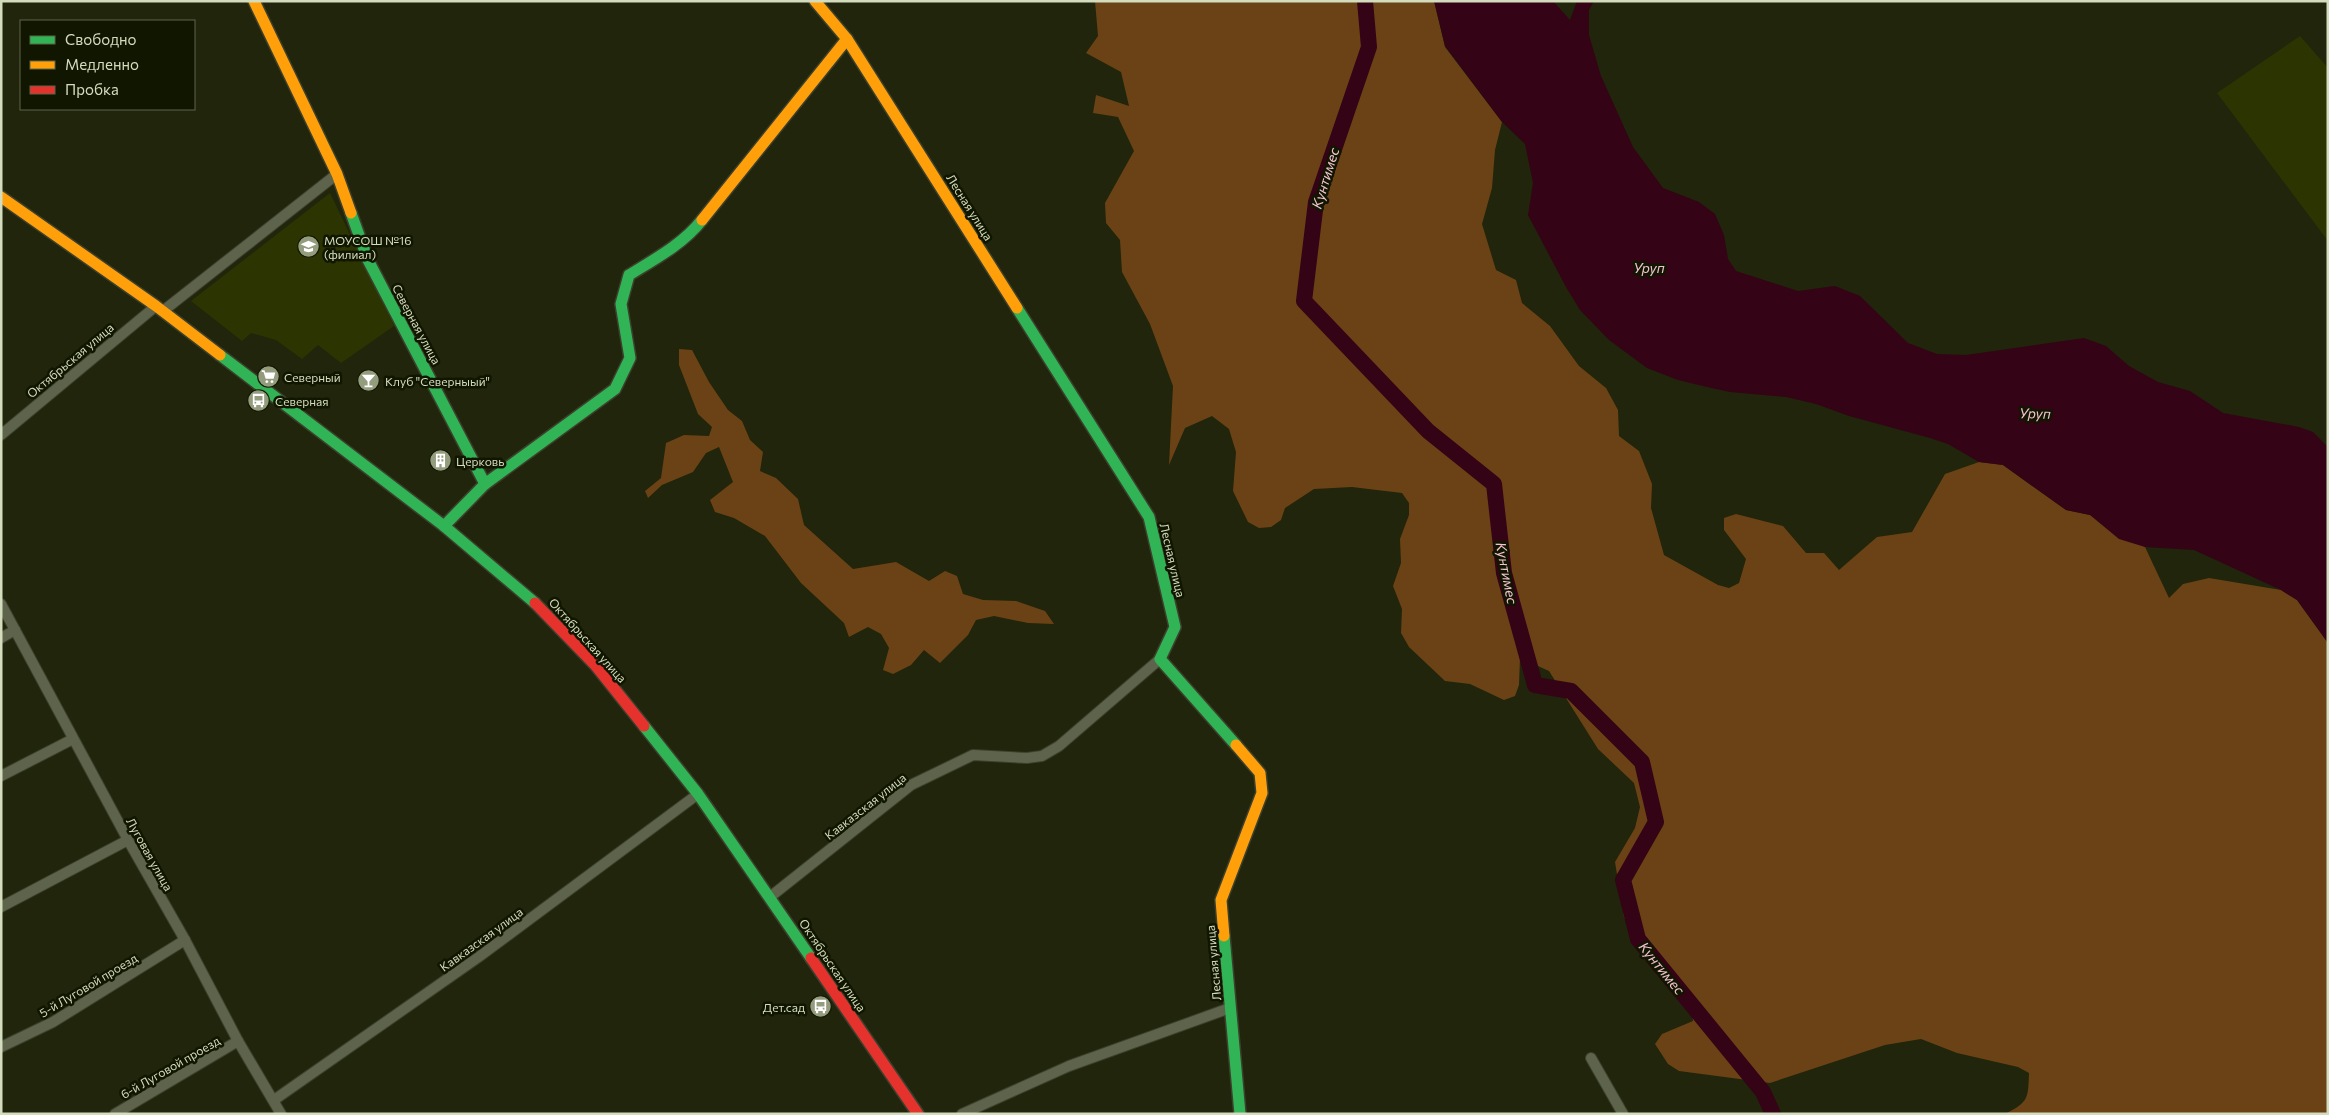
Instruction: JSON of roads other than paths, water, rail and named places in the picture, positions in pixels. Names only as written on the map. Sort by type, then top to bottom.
[{"type":"street","name":"Северная улица","points":[[254,1],[337,174],[368,260],[485,484]]},
{"type":"street","name":"Лесная улица","points":[[815,1],[847,39],[1149,517],[1175,627],[1160,659],[1260,773],[1262,792],[1221,900],[1240,1114]]},
{"type":"street","points":[[444,526],[485,484],[615,389],[630,358],[621,304],[629,274],[660,256],[692,232],[847,39]]},
{"type":"street","points":[[160,309],[337,174]]},
{"type":"street","name":"Октябрьская улица","points":[[1,197],[160,309],[444,526],[530,598],[590,660],[698,794],[918,1114]]},
{"type":"street","name":"Октябрьская улица","points":[[1,435],[160,309]]},
{"type":"street","name":"Луговая улица","points":[[1,604],[128,840],[185,940],[238,1041],[281,1114]]},
{"type":"street","points":[[1,638],[15,630]]},
{"type":"street","name":"Кавказская улица","points":[[770,897],[911,784],[973,755],[1027,758],[1042,756],[1059,746],[1160,659]]},
{"type":"street","points":[[1,776],[73,739]]},
{"type":"street","name":"Кавказская улица","points":[[274,1100],[480,956],[698,794]]},
{"type":"street","points":[[1,907],[128,840]]},
{"type":"street","name":"5-й Луговой проезд","points":[[1,1047],[53,1022],[185,940]]},
{"type":"street","points":[[962,1114],[1069,1066],[1230,1008]]},
{"type":"street","name":"6-й Луговой проезд","points":[[115,1114],[238,1041]]},
{"type":"street","points":[[1591,1058],[1623,1114]]},
{"type":"water","name":"Уруп","points":[[1434,1],[1553,1],[1570,20],[1577,1],[1594,1],[1589,10],[1589,35],[1601,76],[1633,147],[1663,188],[1699,202],[1715,214],[1724,235],[1728,259],[1736,271],[1798,291],[1835,286],[1860,296],[1908,343],[1937,354],[1966,355],[2084,338],[2106,346],[2129,366],[2158,382],[2190,391],[2223,413],[2299,427],[2313,432],[2328,447],[2328,643],[2297,600],[2281,590],[2194,550],[2145,547],[2119,539],[2090,515],[2066,510],[2003,465],[1979,462],[1948,444],[1849,416],[1816,404],[1786,397],[1730,392],[1678,380],[1647,368],[1609,340],[1580,310],[1566,287],[1528,215],[1533,183],[1525,144],[1502,122],[1445,46]]},
{"type":"waterway","name":"Кунтимес","points":[[1365,1],[1369,47],[1316,202],[1304,301],[1428,431],[1494,484],[1504,573],[1535,685],[1571,691],[1642,762],[1656,822],[1623,880],[1638,939],[1763,1092],[1773,1114]]},
{"type":"place","name":"МОУСОШ №16 (филиал)","points":[[308,247]]},
{"type":"place","name":"Северный","points":[[268,377]]},
{"type":"place","name":"Клуб \"Северныый\"","points":[[369,381]]},
{"type":"place","name":"Северная","points":[[259,401]]},
{"type":"place","name":"Церковь","points":[[440,461]]},
{"type":"place","name":"Дет.сад","points":[[821,1007]]}]
